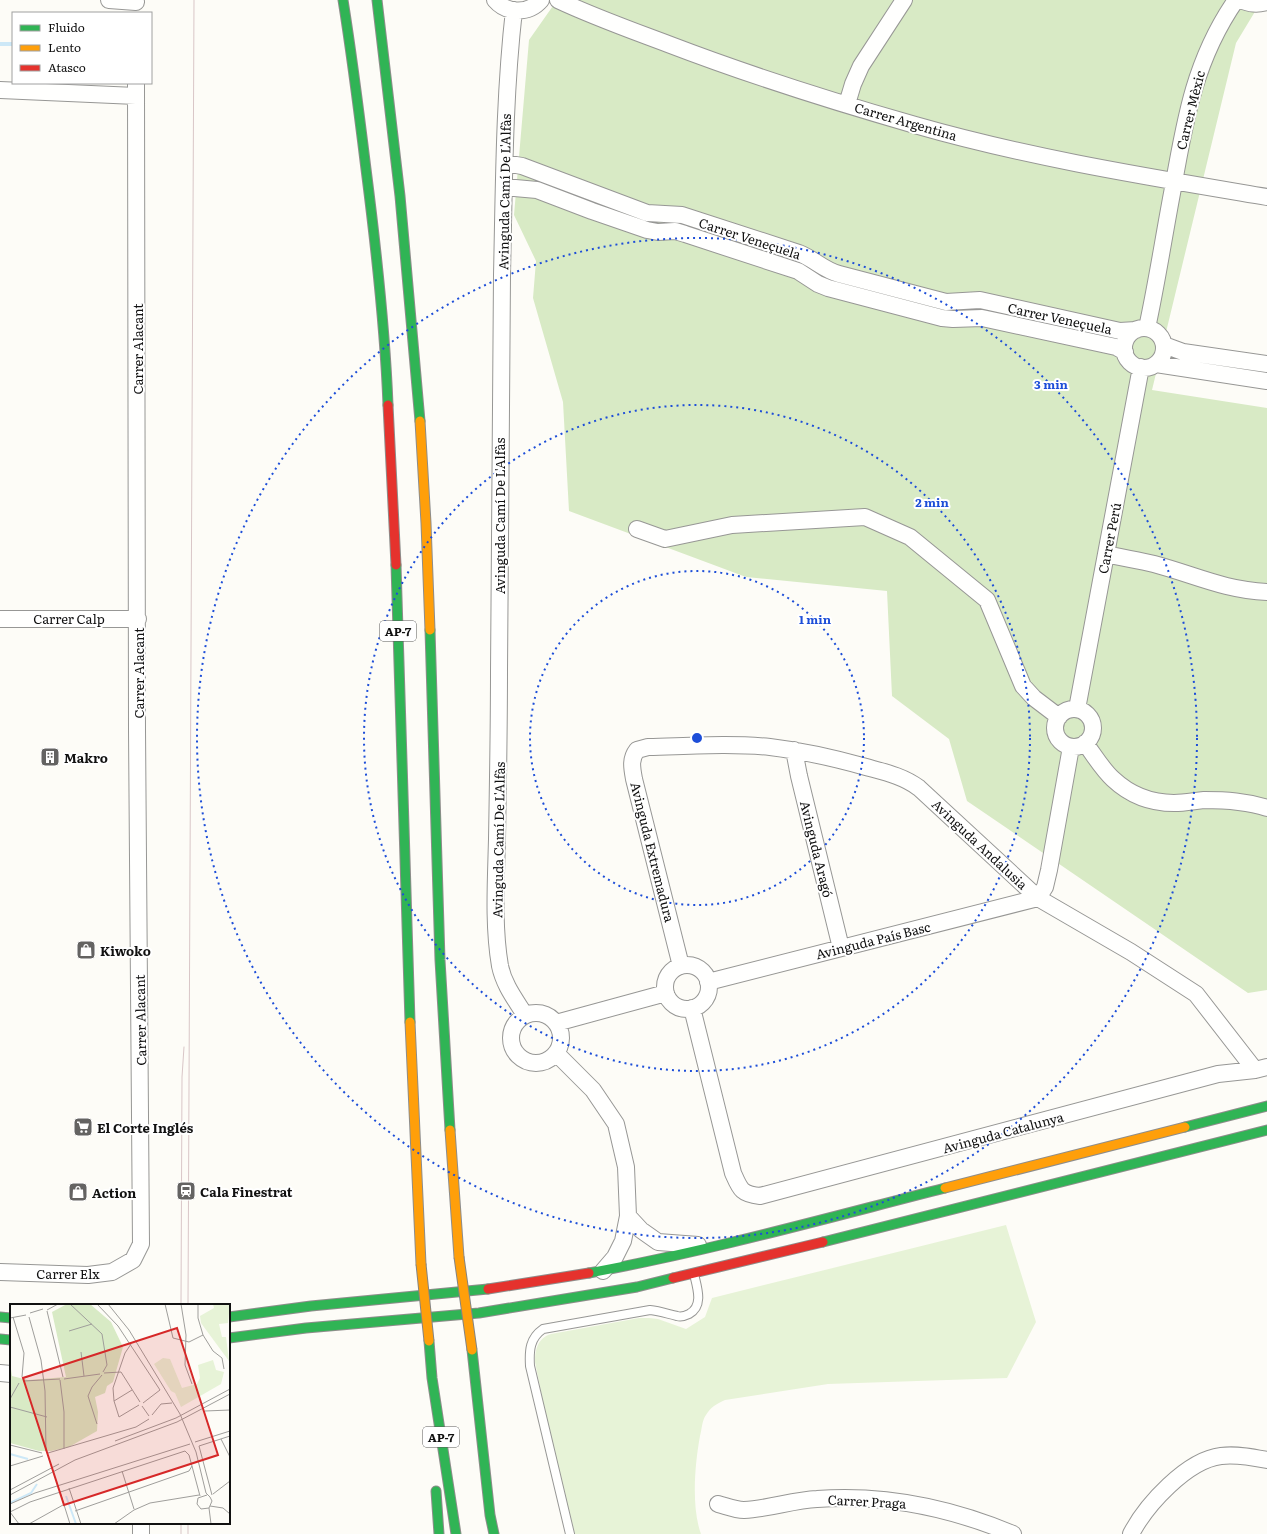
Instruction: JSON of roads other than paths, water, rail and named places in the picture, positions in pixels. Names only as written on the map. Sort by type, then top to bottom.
[{"type":"main road","name":"AP-7","points":[[343,0],[374,234],[386,354],[395,542],[410,1016],[421,1264],[432,1378],[456,1534]]},
{"type":"main road","name":"AP-7","points":[[377,0],[412,321],[426,522],[440,960],[449,1120],[459,1257],[472,1350],[490,1515],[494,1534]]},
{"type":"main road","points":[[230,1317],[311,1306],[483,1290],[603,1271],[720,1245],[1267,1106]]},
{"type":"main road","points":[[230,1338],[306,1328],[494,1311],[603,1293],[694,1274],[1267,1130]]},
{"type":"main road","points":[[0,1317],[10,1318]]},
{"type":"main road","points":[[0,1339],[10,1340]]},
{"type":"main road","points":[[431,1435],[432,1378]]},
{"type":"main road","points":[[436,1485],[438,1534]]},
{"type":"street","points":[[109,0],[136,5]]},
{"type":"street","points":[[495,0],[505,8],[514,10],[532,8],[541,0]]},
{"type":"street","name":"Carrer Argentina","points":[[558,0],[714,61],[778,84],[915,125],[990,144],[1082,164],[1174,182],[1267,197]]},
{"type":"street","points":[[847,104],[853,84],[861,66],[904,0]]},
{"type":"street","name":"Carrer Mèxic","points":[[1174,182],[1188,110],[1200,68],[1217,31],[1236,0]]},
{"type":"street","points":[[1240,0],[1249,4],[1267,2]]},
{"type":"street","name":"Avinguda Camí De L'Alfàs","points":[[514,10],[509,52],[504,187],[499,435],[499,751],[496,876],[497,930],[500,965],[505,985],[525,1015]]},
{"type":"street","points":[[0,90],[136,89]]},
{"type":"street","name":"Carrer Alacant","points":[[133,1260],[141,1244],[142,1224],[137,730],[136,89]]},
{"type":"street","name":"Carrer Veneçuela","points":[[505,163],[522,166],[648,214],[682,215],[799,253],[813,260],[828,271],[946,302],[980,300],[1120,331],[1141,329]]},
{"type":"street","points":[[1141,329],[1174,182]]},
{"type":"street","name":"Carrer Veneçuela","points":[[504,187],[522,187],[537,190],[647,230],[658,232],[675,231],[685,234],[798,271],[818,284],[840,292],[942,318],[982,318],[1116,347],[1125,352]]},
{"type":"street","points":[[1148,366],[1163,353],[1164,346],[1159,334],[1153,330],[1141,329],[1130,334],[1124,346],[1127,358],[1131,363],[1148,366],[1267,381]]},
{"type":"street","points":[[1164,346],[1183,352],[1267,364]]},
{"type":"street","name":"Carrer Perú","points":[[1077,709],[1106,554],[1148,366]]},
{"type":"street","points":[[637,529],[665,539],[732,525],[865,517],[910,537],[987,600],[1023,686],[1034,698],[1059,716]]},
{"type":"street","points":[[1106,554],[1154,564],[1240,590],[1267,592]]},
{"type":"street","name":"Carrer Calp","points":[[0,619],[138,619]]},
{"type":"street","points":[[1038,898],[1045,887],[1078,745],[1092,734],[1093,728],[1092,722],[1085,712],[1077,709],[1067,710],[1059,716],[1055,725],[1057,737],[1061,742],[1078,745],[1112,779],[1140,797],[1157,802],[1174,803],[1203,800],[1235,800],[1267,808]]},
{"type":"street","name":"Avinguda Andalusia","points":[[648,747],[727,745],[794,750],[903,778],[912,783],[1038,898],[1131,952],[1196,994],[1261,1068]]},
{"type":"street","name":"Avinguda Extremadura","points":[[648,747],[636,750],[632,756],[634,779],[682,966]]},
{"type":"street","name":"Avinguda Aragó","points":[[794,750],[799,776],[842,948]]},
{"type":"street","name":"Avinguda País Basc","points":[[708,982],[1038,898]]},
{"type":"street","points":[[682,966],[697,968],[702,972],[708,982],[706,998],[702,1003],[692,1008],[681,1008],[675,1005],[666,993],[665,987],[670,973],[676,968],[682,966]]},
{"type":"street","points":[[556,1023],[666,993]]},
{"type":"street","name":"Avinguda Catalunya","points":[[692,1008],[733,1173],[740,1190],[750,1195],[760,1196],[1218,1074],[1261,1068]]},
{"type":"street","points":[[533,1013],[542,1014],[549,1017],[556,1023],[561,1038],[560,1046],[550,1059],[542,1063],[530,1063],[519,1057],[514,1051],[511,1043],[513,1026],[525,1015],[533,1013]]},
{"type":"street","points":[[556,1053],[593,1090],[616,1124],[626,1167],[628,1216],[623,1241],[615,1257],[603,1271]]},
{"type":"street","points":[[628,1216],[641,1230],[658,1242],[720,1245]]},
{"type":"street","name":"Carrer Elx","points":[[0,1272],[88,1275],[112,1272],[133,1260]]},
{"type":"street","points":[[0,1373],[10,1374]]},
{"type":"street","points":[[1131,1534],[1152,1503],[1189,1469],[1203,1460],[1234,1455],[1267,1460]]},
{"type":"street","name":"Carrer Praga","points":[[718,1504],[744,1510],[815,1499],[862,1498],[887,1500],[912,1503],[942,1510],[970,1518],[1014,1534]]},
{"type":"street","points":[[141,1534],[142,1524]]},
{"type":"lane","points":[[570,1534],[530,1366],[529,1349],[531,1342],[538,1333],[544,1329],[650,1310],[665,1312],[677,1316],[687,1315],[696,1308],[699,1297],[694,1274]]},
{"type":"waterway","points":[[0,44],[12,44]]},
{"type":"tram line","points":[[188,1304],[194,0]]},
{"type":"tram line","points":[[181,1304],[182,1077],[184,1047]]},
{"type":"tram line","points":[[181,1524],[181,1534]]},
{"type":"tram line","points":[[188,1524],[188,1534]]},
{"type":"place","name":"Makro","points":[[50,757]]},
{"type":"place","name":"Kiwoko","points":[[86,950]]},
{"type":"place","name":"El Corte Inglés","points":[[83,1127]]},
{"type":"place","name":"Cala Finestrat","points":[[186,1191]]},
{"type":"place","name":"Action","points":[[78,1192]]}]
